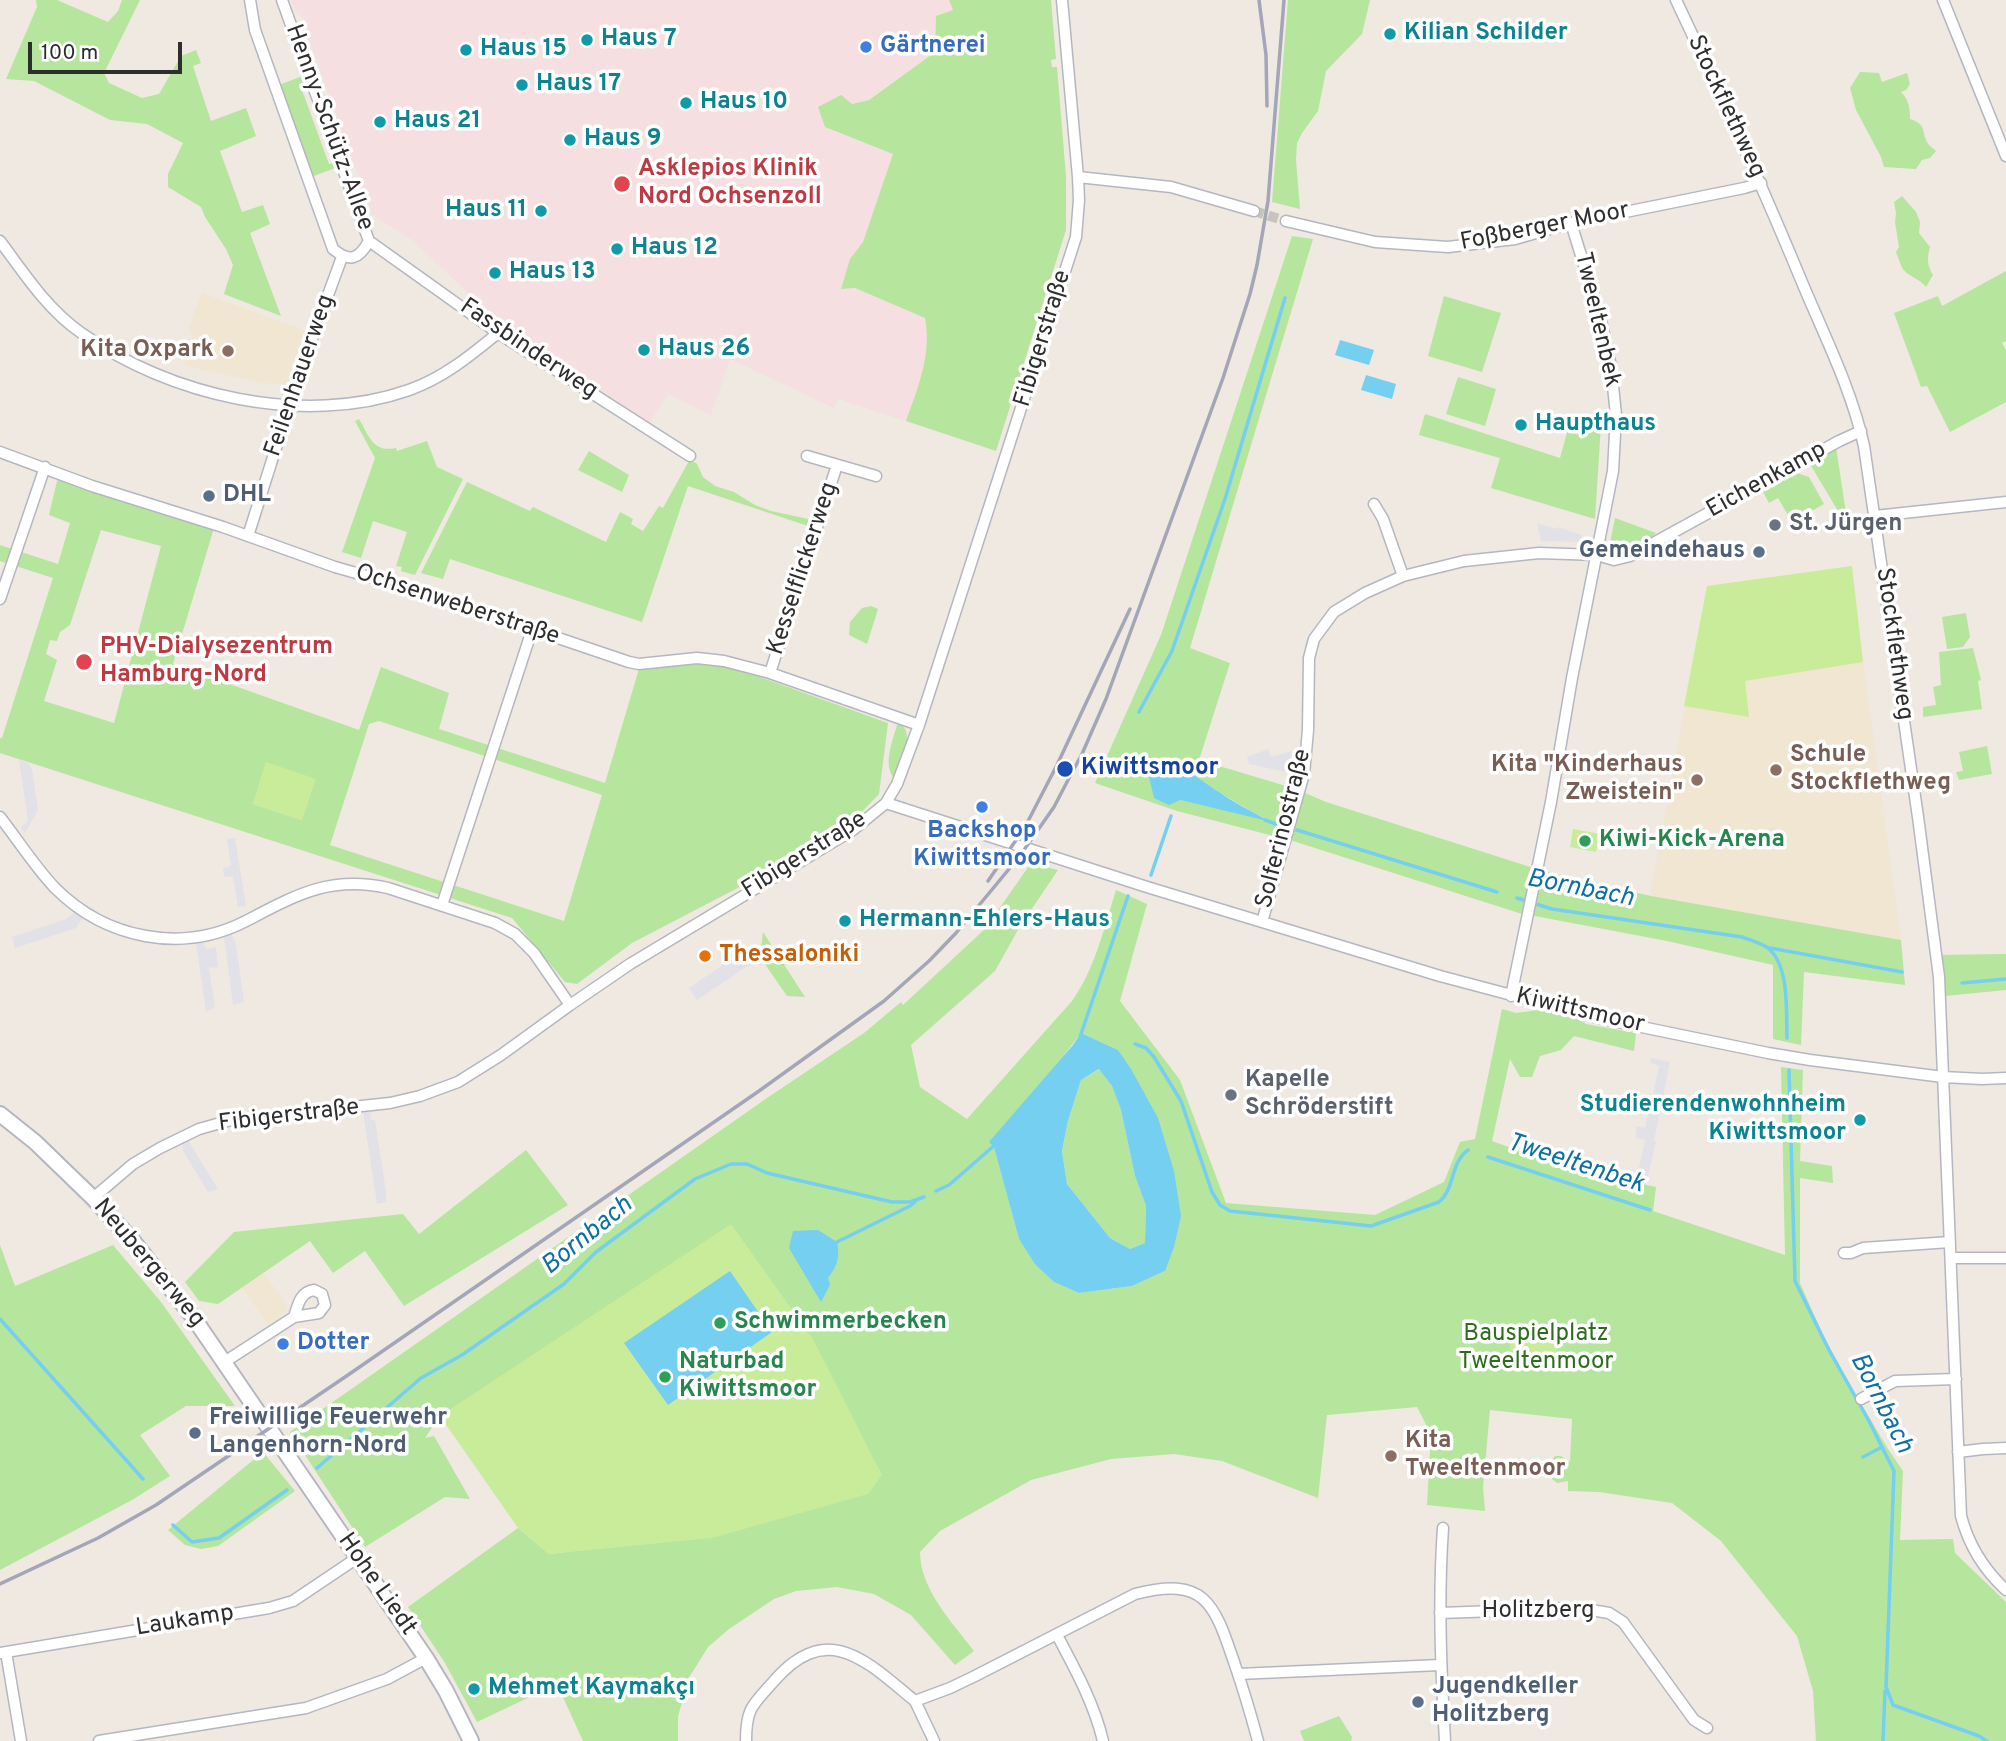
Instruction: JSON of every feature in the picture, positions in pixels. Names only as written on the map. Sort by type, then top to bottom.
[{"type":"street","name":"Henny-Schütz-Allee","points":[[250,0],[255,30],[333,249],[342,257],[351,258],[359,255],[369,241],[282,0]]},
{"type":"street","name":"Fibigerstraße","points":[[93,1198],[133,1164],[199,1129],[231,1120],[390,1103],[420,1096],[471,1075],[570,1004],[667,941],[853,830],[886,803],[897,784],[919,725],[1076,237],[1078,177],[1062,0]]},
{"type":"street","name":"Stockflethweg","points":[[1676,0],[1761,183],[1838,365],[1861,431],[1934,929],[1943,1077],[1961,1516],[1969,1541],[1982,1564],[2006,1590]]},
{"type":"street","points":[[1942,0],[2006,156]]},
{"type":"street","points":[[1078,177],[1171,187],[1254,211]]},
{"type":"street","name":"Foßberger Moor","points":[[1286,221],[1375,242],[1448,247],[1515,239],[1571,223],[1761,183]]},
{"type":"street","name":"Tweeltenbek","points":[[1511,996],[1533,894],[1613,471],[1616,415],[1611,367],[1601,320],[1571,223]]},
{"type":"street","points":[[0,241],[42,297],[78,331],[148,372],[200,390],[231,397],[288,404],[351,403],[375,399],[411,389],[443,374],[498,333]]},
{"type":"street","name":"Fassbinderweg","points":[[369,241],[498,333],[690,456]]},
{"type":"street","name":"Feilenhauerweg","points":[[248,536],[288,404],[342,257]]},
{"type":"street","name":"Eichenkamp","points":[[1597,555],[1614,560],[1630,556],[1861,431]]},
{"type":"street","name":"Ochsenweberstraße","points":[[0,452],[92,486],[629,662],[639,664],[697,658],[724,661],[770,673],[919,725]]},
{"type":"street","name":"Kesselflickerweg","points":[[807,456],[876,476]]},
{"type":"street","name":"Kesselflickerweg","points":[[770,673],[837,465]]},
{"type":"street","points":[[0,599],[45,467]]},
{"type":"street","points":[[1875,516],[2006,502]]},
{"type":"street","points":[[1374,504],[1383,519],[1404,576]]},
{"type":"street","name":"Solferinostraße","points":[[1262,922],[1304,774],[1308,730],[1309,658],[1314,639],[1334,612],[1365,593],[1404,576],[1464,561],[1539,553],[1597,555]]},
{"type":"street","points":[[442,905],[532,630]]},
{"type":"street","name":"Kiwittsmoor","points":[[886,803],[1262,922],[1511,996],[1628,1025],[1768,1053],[1943,1077],[2006,1077]]},
{"type":"street","points":[[0,817],[54,887],[81,911],[124,932],[146,938],[171,940],[200,937],[236,926],[307,891],[338,884],[371,884],[495,923],[515,934],[534,953],[570,1004]]},
{"type":"street","name":"Neubergerweg","points":[[0,1114],[35,1142],[133,1241],[226,1361],[273,1433]]},
{"type":"street","points":[[1844,1253],[1863,1248],[1950,1242]]},
{"type":"street","points":[[1951,1258],[2006,1258]]},
{"type":"street","points":[[226,1361],[294,1317]]},
{"type":"street","points":[[1861,1399],[1895,1381],[1956,1379]]},
{"type":"street","name":"Hohe Liedt","points":[[273,1433],[426,1658],[471,1741]]},
{"type":"street","points":[[1958,1452],[2006,1448]]},
{"type":"street","points":[[1443,1528],[1440,1665],[1445,1741]]},
{"type":"street","name":"Laukamp","points":[[3,1653],[269,1608],[293,1601],[357,1558]]},
{"type":"street","points":[[915,1701],[950,1688],[1135,1594],[1156,1588],[1177,1588],[1192,1592],[1206,1601],[1221,1622],[1258,1741]]},
{"type":"street","name":"Holitzberg","points":[[1440,1613],[1578,1608],[1609,1613],[1623,1622],[1694,1720],[1707,1728]]},
{"type":"street","points":[[1057,1635],[1087,1695],[1103,1741]]},
{"type":"street","points":[[746,1741],[746,1724],[750,1709],[785,1668],[799,1657],[829,1650],[856,1656],[915,1701],[934,1741]]},
{"type":"street","points":[[3,1653],[22,1741]]},
{"type":"street","points":[[99,1741],[306,1708],[387,1679],[426,1658]]},
{"type":"street","points":[[1238,1674],[1440,1665]]},
{"type":"shaded area","name":"Asklepios Klinik Nord Ochsenzoll","points":[[291,0],[949,0],[954,10],[936,16],[935,51],[868,100],[852,104],[825,127],[893,154],[863,242],[850,259],[841,289],[855,288],[925,318],[927,347],[921,378],[906,421],[838,399],[834,408],[730,359],[711,415],[668,394],[649,423],[595,390],[591,383],[513,336],[515,328],[478,302],[413,241],[372,214],[300,14]]},
{"type":"shaded area","points":[[202,293],[306,331],[289,381],[282,385],[258,382],[184,364],[192,336],[189,327]]},
{"type":"shaded area","points":[[1537,523],[1582,535],[1582,542],[1541,541]]},
{"type":"shaded area","name":"Schule Stockflethweg","points":[[1852,566],[1901,940],[1650,896],[1707,586]]},
{"type":"shaded area","points":[[1268,749],[1271,757],[1292,751],[1290,773],[1249,764],[1247,757]]},
{"type":"shaded area","points":[[19,760],[28,763],[32,769],[38,810],[25,833],[21,828],[28,820]]},
{"type":"shaded area","points":[[235,838],[246,906],[238,907],[233,876],[224,877],[223,868],[231,866],[227,839]]},
{"type":"shaded area","points":[[75,912],[82,919],[76,928],[15,948],[12,937],[66,919]]},
{"type":"shaded area","points":[[231,933],[236,944],[244,1002],[233,1005],[224,936]]},
{"type":"shaded area","points":[[202,940],[206,949],[216,947],[218,967],[209,968],[215,1007],[206,1012],[196,942]]},
{"type":"shaded area","points":[[743,951],[752,963],[697,1000],[689,988]]},
{"type":"shaded area","points":[[1651,1058],[1670,1062],[1646,1184],[1636,1182],[1645,1140],[1636,1138],[1636,1126],[1645,1128],[1659,1066],[1651,1063]]},
{"type":"shaded area","points":[[370,1111],[371,1120],[375,1120],[386,1192],[386,1202],[377,1204],[363,1112]]},
{"type":"shaded area","points":[[188,1140],[218,1189],[208,1192],[183,1151],[182,1143]]},
{"type":"shaded area","points":[[263,1272],[288,1307],[279,1318],[268,1325],[242,1287]]},
{"type":"green space","points":[[36,0],[57,0],[108,22],[118,11],[122,0],[140,0],[104,73],[109,83],[142,98],[159,94],[181,56],[196,50],[201,63],[193,66],[211,121],[246,108],[256,136],[220,151],[242,212],[263,205],[270,224],[250,233],[281,316],[224,294],[233,265],[226,249],[201,207],[168,187],[168,174],[183,143],[147,124],[110,120],[34,81],[6,79],[37,7]]},
{"type":"green space","points":[[949,0],[1051,0],[1056,59],[1051,60],[1052,67],[1057,67],[1066,176],[1066,230],[996,451],[906,421],[925,357],[925,318],[855,288],[841,289],[850,259],[863,242],[893,154],[825,127],[818,107],[841,95],[852,104],[869,100],[935,52],[936,16],[953,10]]},
{"type":"green space","points":[[1288,0],[1370,0],[1362,34],[1326,71],[1318,111],[1297,143],[1300,209],[1272,202]]},
{"type":"green space","points":[[1860,72],[1879,73],[1882,82],[1907,73],[1910,84],[1901,92],[1908,104],[1910,119],[1921,126],[1927,142],[1936,151],[1930,158],[1922,160],[1916,169],[1884,167],[1856,110],[1850,88]]},
{"type":"green space","points":[[305,75],[310,87],[302,90],[329,164],[337,162],[338,167],[311,177],[279,85]]},
{"type":"green space","points":[[1902,196],[1916,212],[1920,222],[1919,233],[1930,247],[1928,261],[1933,275],[1926,287],[1903,269],[1896,252],[1899,247],[1894,202]]},
{"type":"green space","points":[[1292,236],[1313,239],[1190,648],[1230,663],[1199,760],[1296,789],[1326,802],[1543,871],[1651,896],[1901,940],[1905,985],[1804,972],[1801,1045],[1773,1039],[1773,965],[1667,941],[1519,913],[1293,841],[1177,811],[1095,783],[1161,635]],"holes":[[[1174,764],[1220,793],[1265,819],[1180,800]]]},
{"type":"green space","points":[[2006,271],[2006,341],[2002,343],[2006,350],[2006,402],[1950,432],[1927,386],[1921,387],[1894,313],[1938,296],[1942,306]]},
{"type":"green space","points":[[1444,296],[1501,313],[1482,372],[1428,356]]},
{"type":"green space","points":[[1458,377],[1496,389],[1485,426],[1446,414]]},
{"type":"green space","points":[[1425,414],[1560,458],[1571,418],[1601,425],[1595,519],[1491,488],[1500,458],[1419,435]]},
{"type":"green space","points":[[359,419],[372,441],[382,448],[396,448],[397,451],[427,441],[437,467],[463,479],[415,575],[401,571],[402,567],[396,566],[407,532],[373,521],[361,558],[342,552],[375,458],[355,421]]},
{"type":"green space","points":[[1836,447],[1846,513],[1838,511],[1810,464]]},
{"type":"green space","points":[[589,451],[629,475],[622,492],[578,470]]},
{"type":"green space","points":[[690,459],[697,464],[703,477],[715,486],[734,492],[771,511],[813,520],[811,527],[688,486],[642,622],[450,559],[443,579],[421,573],[467,482],[530,511],[533,507],[606,542],[620,512],[633,519],[631,524],[643,531],[659,506],[663,508]]},
{"type":"green space","points":[[1797,473],[1809,477],[1824,504],[1792,522],[1778,498],[1769,503],[1763,492]]},
{"type":"green space","points":[[58,477],[214,528],[173,664],[359,730],[381,667],[449,693],[439,729],[605,783],[639,669],[712,663],[760,677],[888,723],[879,794],[854,820],[824,843],[632,943],[577,984],[565,982],[512,918],[0,753],[0,738],[53,578],[0,561],[0,545],[58,564],[70,523],[49,515]],"holes":[[[101,530],[161,546],[114,723],[44,701],[57,660],[46,654],[50,640],[57,641],[60,632],[70,625]],[[379,721],[602,795],[564,921],[330,845],[369,724]],[[266,763],[302,820],[253,804]]]},
{"type":"green space","points":[[1615,518],[1656,533],[1635,546],[1611,548]]},
{"type":"green space","points":[[1852,566],[1863,662],[1745,681],[1749,717],[1684,706],[1707,586]]},
{"type":"green space","points":[[871,606],[878,609],[867,644],[849,635],[850,622],[862,608]]},
{"type":"green space","points":[[1966,613],[1970,637],[1963,647],[1947,649],[1942,617]]},
{"type":"green space","points":[[1973,648],[1981,680],[1978,681],[1982,709],[1923,717],[1923,707],[1936,705],[1933,687],[1941,685],[1939,652]]},
{"type":"green space","points":[[902,724],[906,730],[907,744],[893,777],[889,765],[890,751],[897,725]]},
{"type":"green space","points":[[1987,746],[1992,774],[1959,780],[1956,772],[1963,771],[1959,752]]},
{"type":"green space","points":[[266,762],[316,779],[302,820],[253,804]]},
{"type":"green space","name":"Kiwi-Kick-Arena","points":[[1573,829],[1600,834],[1596,852],[1570,847]]},
{"type":"green space","name":"Bauspielplatz Tweeltenmoor","points":[[1031,863],[1058,870],[1019,928],[995,971],[911,1045],[920,1087],[967,1119],[1080,989],[1093,962],[1116,890],[1147,904],[1120,1001],[1180,1080],[1226,1203],[1375,1215],[1444,1182],[1460,1142],[1475,1139],[1502,1009],[1516,1013],[1539,1010],[1571,1014],[1586,1024],[1636,1033],[1634,1051],[1574,1036],[1561,1050],[1540,1056],[1532,1077],[1520,1077],[1510,1059],[1492,1141],[1564,1167],[1656,1187],[1653,1211],[1785,1255],[1781,1067],[1803,1070],[1800,1161],[1832,1166],[1833,1183],[1800,1178],[1800,1283],[1823,1335],[1850,1385],[1903,1471],[1900,1540],[1953,1539],[1955,1553],[2006,1602],[2006,1741],[1816,1741],[1813,1691],[1797,1636],[1721,1541],[1672,1503],[1599,1492],[1568,1491],[1568,1481],[1557,1483],[1551,1478],[1551,1461],[1555,1456],[1561,1456],[1570,1462],[1572,1419],[1490,1410],[1483,1487],[1485,1511],[1427,1505],[1431,1434],[1417,1407],[1327,1415],[1318,1498],[1222,1461],[1174,1454],[1111,1459],[1031,1480],[940,1531],[920,1552],[921,1566],[931,1592],[974,1651],[955,1665],[911,1615],[874,1594],[837,1587],[796,1591],[774,1599],[729,1629],[708,1647],[690,1676],[678,1716],[678,1741],[583,1741],[557,1684],[477,1722],[445,1663],[408,1607],[518,1528],[549,1554],[567,1552],[587,1526],[440,1416],[425,1438],[434,1436],[470,1499],[445,1497],[365,1547],[290,1432],[864,1033],[901,1002],[903,1005],[985,929]],"holes":[[[1081,1033],[1118,1050],[1165,1271],[1132,1286],[1079,1293],[1054,1282],[1019,1239],[994,1146]]]},
{"type":"green space","points":[[763,932],[805,997],[787,996],[760,957]]},
{"type":"green space","points":[[2006,954],[2006,990],[1935,997],[1931,955]]},
{"type":"green space","points":[[1100,1069],[1112,1086],[1121,1110],[1135,1176],[1146,1206],[1145,1243],[1130,1249],[1110,1238],[1067,1184],[1062,1151],[1068,1121],[1081,1080]]},
{"type":"green space","points":[[526,1150],[568,1205],[404,1306],[365,1251],[333,1273],[310,1241],[218,1304],[199,1301],[185,1282],[234,1232],[403,1214],[419,1234]]},
{"type":"green space","name":"Naturbad Kiwittsmoor","points":[[731,1224],[813,1339],[882,1475],[868,1494],[712,1538],[549,1554],[518,1528],[440,1416]]},
{"type":"green space","points":[[0,1245],[15,1286],[113,1245],[161,1302],[235,1406],[186,1406],[140,1435],[170,1476],[132,1500],[0,1570]]},
{"type":"green space","name":"Bauspielplatz Tweeltenmoor","points":[[1510,1338],[1557,1341],[1556,1354],[1510,1351]]},
{"type":"green space","points":[[263,1452],[295,1491],[218,1546],[201,1549],[185,1545],[168,1530]]},
{"type":"green space","points":[[1339,1716],[1352,1737],[1351,1741],[1304,1741],[1300,1731]]},
{"type":"water","points":[[1340,340],[1374,350],[1369,365],[1335,355]]},
{"type":"water","points":[[1366,375],[1396,384],[1392,399],[1361,390]]},
{"type":"water","points":[[1158,764],[1190,773],[1268,821],[1180,800],[1169,805],[1154,798],[1149,777]]},
{"type":"water","points":[[1081,1033],[1118,1050],[1158,1118],[1174,1171],[1181,1216],[1174,1247],[1165,1271],[1132,1286],[1079,1293],[1054,1282],[1035,1264],[1019,1239],[994,1147],[989,1142]],"holes":[[[1099,1069],[1112,1086],[1121,1110],[1135,1176],[1146,1206],[1145,1243],[1130,1249],[1110,1238],[1067,1184],[1062,1151],[1081,1080]]]},
{"type":"water","points":[[818,1230],[837,1242],[838,1252],[836,1265],[828,1278],[830,1285],[821,1302],[789,1248],[793,1231]]},
{"type":"water","points":[[730,1271],[772,1332],[668,1405],[624,1343]]},
{"type":"waterway","points":[[1139,712],[1172,651],[1225,499],[1285,298]]},
{"type":"waterway","name":"Bornbach","points":[[1151,875],[1171,816]]},
{"type":"waterway","name":"Bornbach","points":[[1265,820],[1276,824]]},
{"type":"waterway","name":"Bornbach","points":[[1297,830],[1497,892]]},
{"type":"waterway","name":"Bornbach","points":[[1080,1037],[1128,896]]},
{"type":"waterway","name":"Bornbach","points":[[1517,898],[1552,909],[1742,937],[1768,948],[1775,956],[1783,978],[1787,1038]]},
{"type":"waterway","points":[[1770,948],[1902,972]]},
{"type":"waterway","points":[[1962,983],[2006,979]]},
{"type":"waterway","name":"Tweeltenbek","points":[[1135,1044],[1146,1048],[1154,1057],[1181,1101],[1212,1192],[1220,1205],[1230,1211],[1371,1226],[1439,1202],[1448,1190],[1458,1162],[1468,1150]]},
{"type":"waterway","name":"Bornbach","points":[[1789,1070],[1795,1281],[1894,1471],[1886,1687],[1893,1705],[1987,1741]]},
{"type":"waterway","name":"Bornbach","points":[[936,1191],[949,1185],[996,1144]]},
{"type":"waterway","name":"Tweeltenbek","points":[[1488,1157],[1650,1210]]},
{"type":"waterway","name":"Bornbach","points":[[317,1468],[421,1378],[462,1355],[564,1284],[596,1252],[695,1179],[731,1164],[747,1164],[767,1173],[892,1202],[910,1202],[924,1197]]},
{"type":"waterway","points":[[837,1242],[915,1202]]},
{"type":"waterway","name":"Bornbach","points":[[0,1319],[143,1479]]},
{"type":"waterway","points":[[1863,1457],[1882,1447]]},
{"type":"waterway","name":"Bornbach","points":[[173,1525],[192,1542],[219,1538],[287,1490]]},
{"type":"waterway","points":[[1883,1741],[1885,1691]]},
{"type":"tunnel","points":[[1254,211],[1286,221]]},
{"type":"railway","points":[[1259,0],[1266,55],[1267,106]]},
{"type":"railway","points":[[0,1584],[98,1538],[156,1505],[759,1091],[884,1001],[929,961],[1019,857],[1054,807],[1082,754],[1106,699],[1223,378],[1250,294],[1268,201],[1284,0]]},
{"type":"railway","points":[[988,881],[1025,827],[1130,609]]},
{"type":"place","name":"Kilian Schilder","points":[[1390,34]]},
{"type":"place","name":"Haus 7","points":[[587,40]]},
{"type":"place","name":"Gärtnerei","points":[[866,47]]},
{"type":"place","name":"Haus 15","points":[[466,50]]},
{"type":"place","name":"Haus 17","points":[[522,85]]},
{"type":"place","name":"Haus 10","points":[[686,103]]},
{"type":"place","name":"Haus 21","points":[[380,122]]},
{"type":"place","name":"Haus 9","points":[[570,140]]},
{"type":"place","name":"Asklepios Klinik Nord Ochsenzoll","points":[[622,184]]},
{"type":"place","name":"Haus 11","points":[[541,211]]},
{"type":"place","name":"Haus 12","points":[[617,249]]},
{"type":"place","name":"Haus 13","points":[[495,273]]},
{"type":"place","name":"Haus 26","points":[[644,350]]},
{"type":"place","name":"Kita Oxpark","points":[[228,351]]},
{"type":"place","name":"Haupthaus","points":[[1521,425]]},
{"type":"place","name":"DHL","points":[[209,496]]},
{"type":"place","name":"St. Jürgen","points":[[1775,525]]},
{"type":"place","name":"Gemeindehaus","points":[[1759,552]]},
{"type":"place","name":"PHV-Dialysezentrum Hamburg-Nord","points":[[84,662]]},
{"type":"place","name":"Kiwittsmoor","points":[[1065,769]]},
{"type":"place","name":"Schule Stockflethweg","points":[[1776,770]]},
{"type":"place","name":"Kita \"Kinderhaus Zweistein\"","points":[[1697,780]]},
{"type":"place","name":"Backshop Kiwittsmoor","points":[[982,807]]},
{"type":"place","name":"Kiwi-Kick-Arena","points":[[1585,841]]},
{"type":"place","name":"Hermann-Ehlers-Haus","points":[[845,921]]},
{"type":"place","name":"Thessaloniki","points":[[705,956]]},
{"type":"place","name":"Kapelle Schröderstift","points":[[1231,1095]]},
{"type":"place","name":"Studierendenwohnheim Kiwittsmoor","points":[[1860,1120]]},
{"type":"place","name":"Schwimmerbecken","points":[[720,1323]]},
{"type":"place","name":"Dotter","points":[[283,1344]]},
{"type":"place","name":"Naturbad Kiwittsmoor","points":[[665,1377]]},
{"type":"place","name":"Freiwillige Feuerwehr Langenhorn-Nord","points":[[195,1433]]},
{"type":"place","name":"Kita Tweeltenmoor","points":[[1391,1456]]},
{"type":"place","name":"Mehmet Kaymakçı","points":[[474,1689]]},
{"type":"place","name":"Jugendkeller Holitzberg","points":[[1418,1702]]}]
